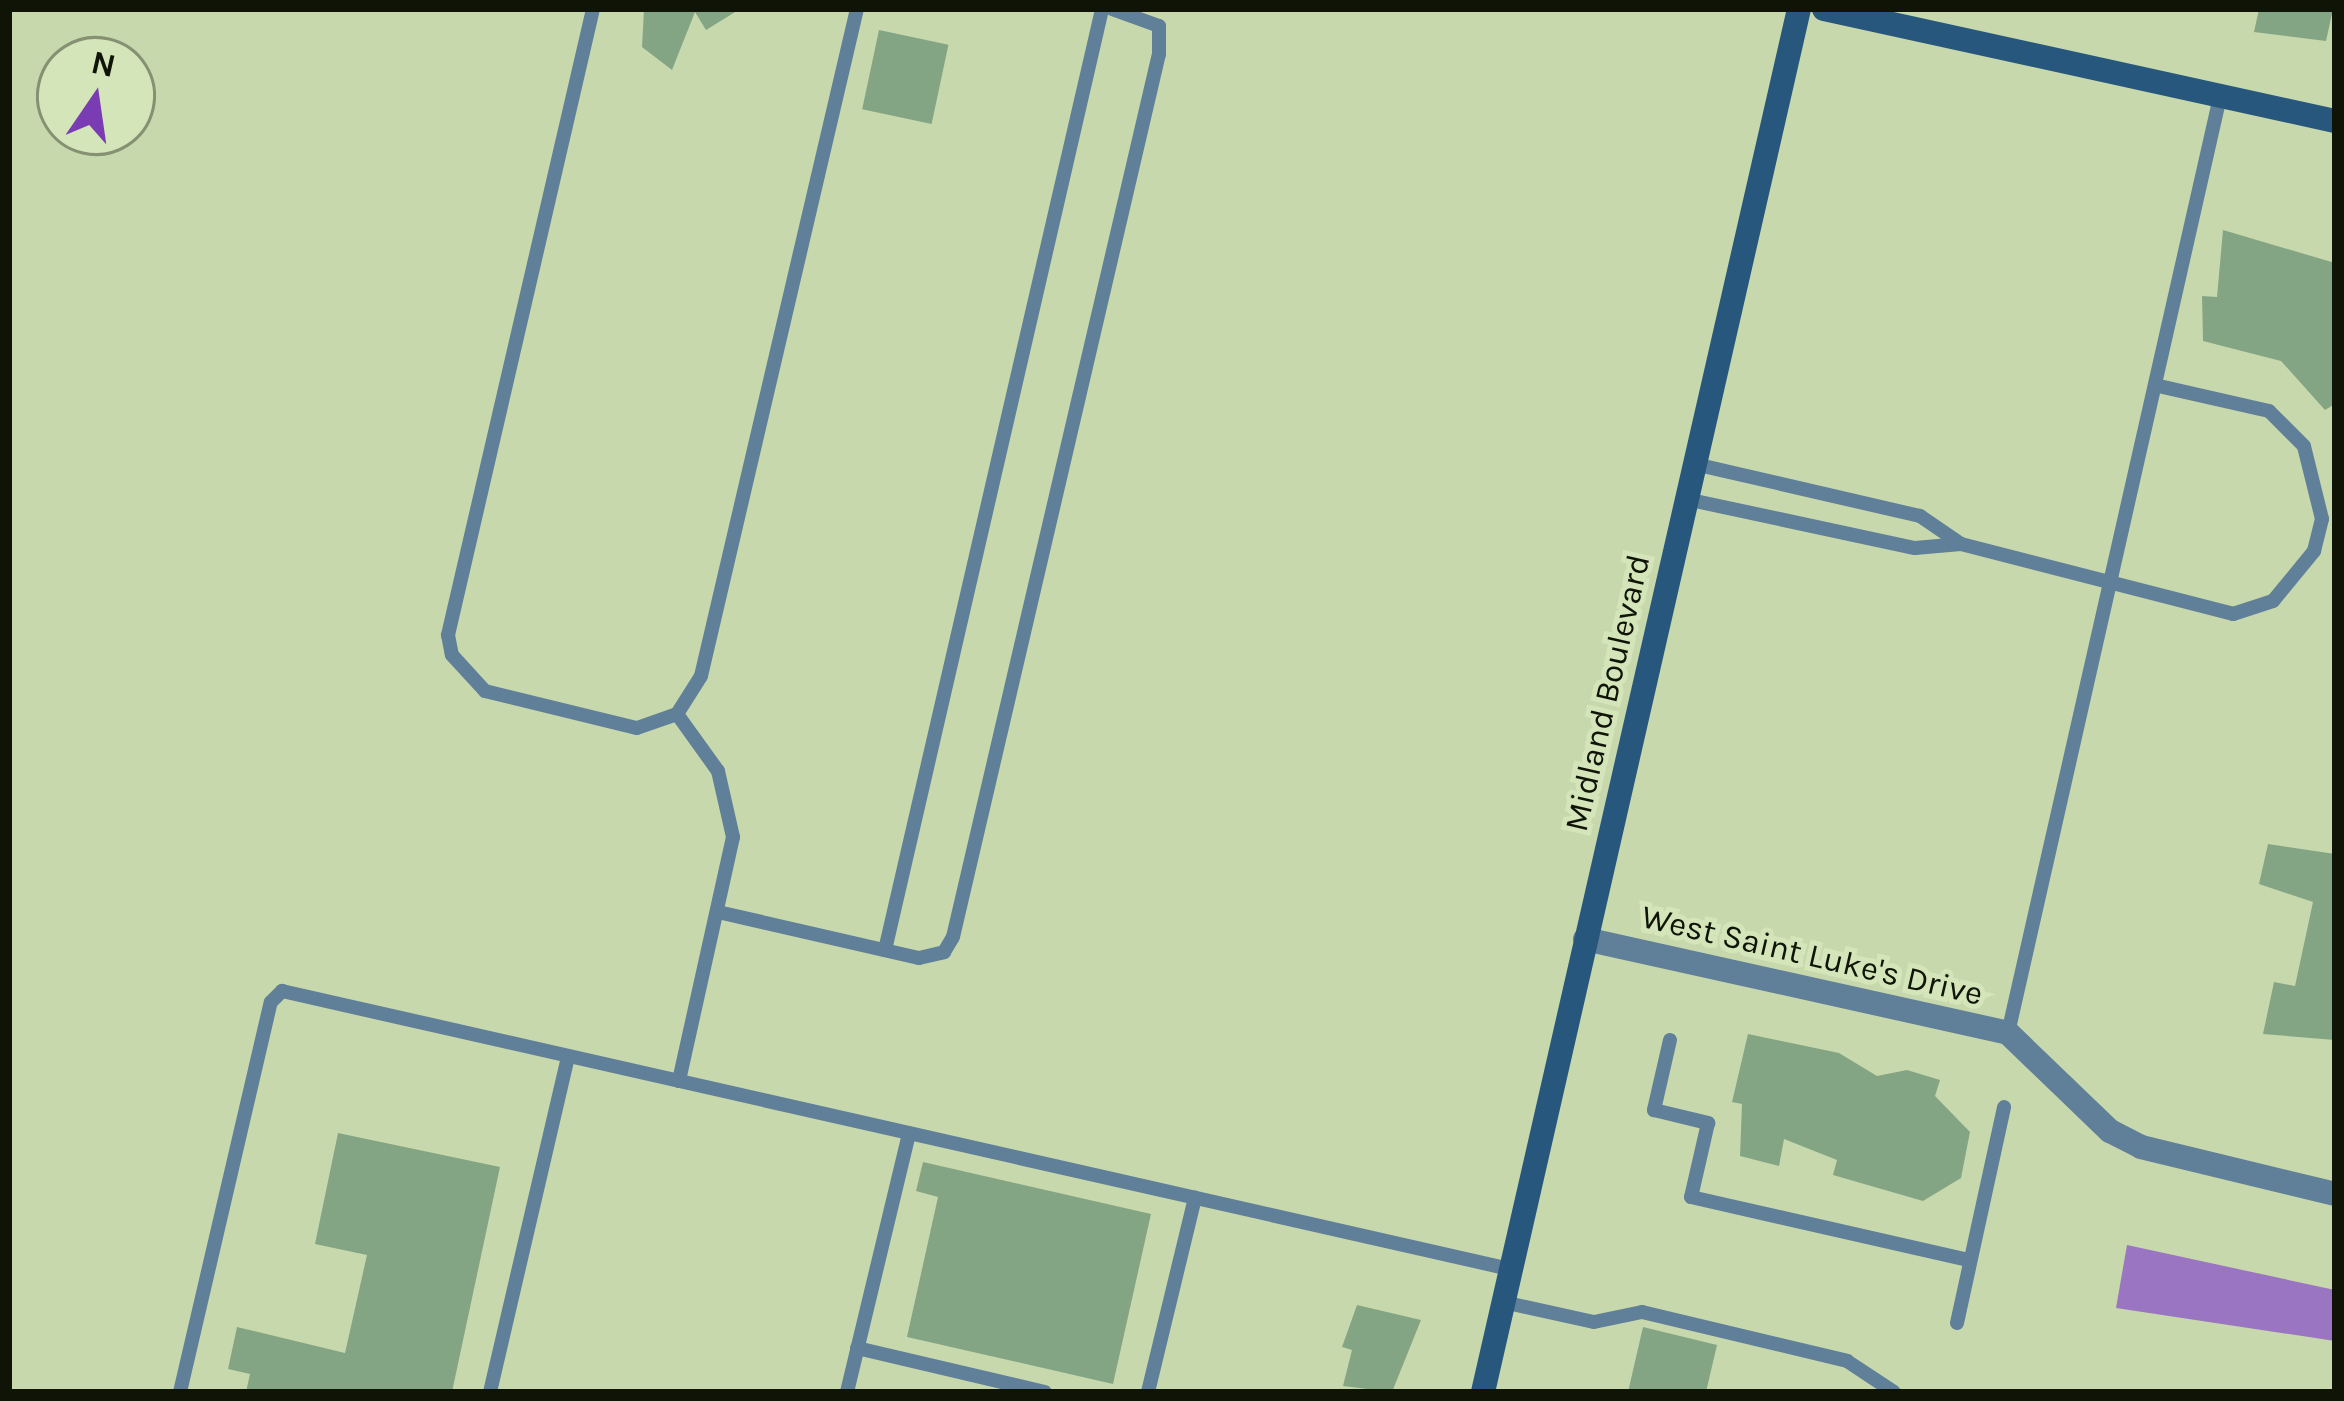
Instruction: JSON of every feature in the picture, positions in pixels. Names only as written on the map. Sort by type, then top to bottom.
[{"type":"main road","name":"Midland Boulevard","points":[[1483,1392],[1799,9]]},
{"type":"main road","points":[[1824,9],[2335,121]]},
{"type":"street","name":"West Saint Luke's Drive","points":[[1585,939],[2008,1033],[2141,1148],[2335,1194]]},
{"type":"lane","points":[[593,9],[448,635],[452,655],[485,692],[637,728],[677,714],[701,676],[857,9]]},
{"type":"lane","points":[[885,950],[1102,9]]},
{"type":"lane","points":[[718,912],[920,958],[944,952],[953,937],[1159,55],[1159,26],[1112,9]]},
{"type":"lane","points":[[2008,1033],[2220,97]]},
{"type":"lane","points":[[1694,464],[1920,516],[1961,544],[2110,586],[2234,614],[2253,608],[2296,579],[2322,520],[2316,470],[2284,421],[2156,385]]},
{"type":"lane","points":[[1686,499],[1915,548],[1961,544]]},
{"type":"lane","points":[[677,714],[731,806],[718,912],[679,1081]]},
{"type":"lane","points":[[180,1392],[271,1002],[282,991],[1510,1269]]},
{"type":"lane","points":[[1670,1040],[1654,1110],[1708,1123],[1691,1197],[1969,1260]]},
{"type":"lane","points":[[490,1392],[568,1056]]},
{"type":"lane","points":[[1957,1323],[2004,1107]]},
{"type":"lane","points":[[847,1392],[909,1133]]},
{"type":"lane","points":[[1148,1392],[1195,1198]]},
{"type":"lane","points":[[1503,1303],[1594,1322],[1642,1312],[1846,1361],[1894,1392]]},
{"type":"lane","points":[[857,1348],[1045,1392]]},
{"type":"shaded area","points":[[2127,1245],[2335,1290],[2335,1341],[2116,1308]]},
{"type":"building","points":[[644,9],[740,9],[706,30],[695,12],[672,70],[642,47]]},
{"type":"building","points":[[2259,9],[2333,9],[2326,41],[2254,32]]},
{"type":"building","points":[[879,30],[948,45],[932,124],[862,109]]},
{"type":"building","points":[[2223,230],[2335,263],[2335,404],[2325,410],[2281,361],[2203,341],[2202,296],[2217,297]]},
{"type":"building","points":[[2268,844],[2335,854],[2335,1040],[2263,1034],[2274,982],[2295,986],[2313,902],[2259,884]]},
{"type":"building","points":[[1748,1034],[1839,1053],[1877,1076],[1907,1070],[1940,1080],[1935,1096],[1970,1132],[1961,1178],[1923,1201],[1833,1175],[1837,1160],[1784,1139],[1779,1166],[1740,1156],[1742,1104],[1732,1102]]},
{"type":"building","points":[[338,1133],[500,1167],[452,1392],[246,1392],[250,1374],[228,1369],[237,1327],[345,1353],[367,1255],[315,1244]]},
{"type":"building","points":[[923,1162],[1151,1214],[1113,1384],[907,1337],[938,1197],[916,1191]]},
{"type":"building","points":[[1357,1305],[1421,1320],[1392,1392],[1343,1386],[1352,1350],[1342,1347]]},
{"type":"building","points":[[1643,1327],[1717,1345],[1706,1392],[1628,1392]]}]
